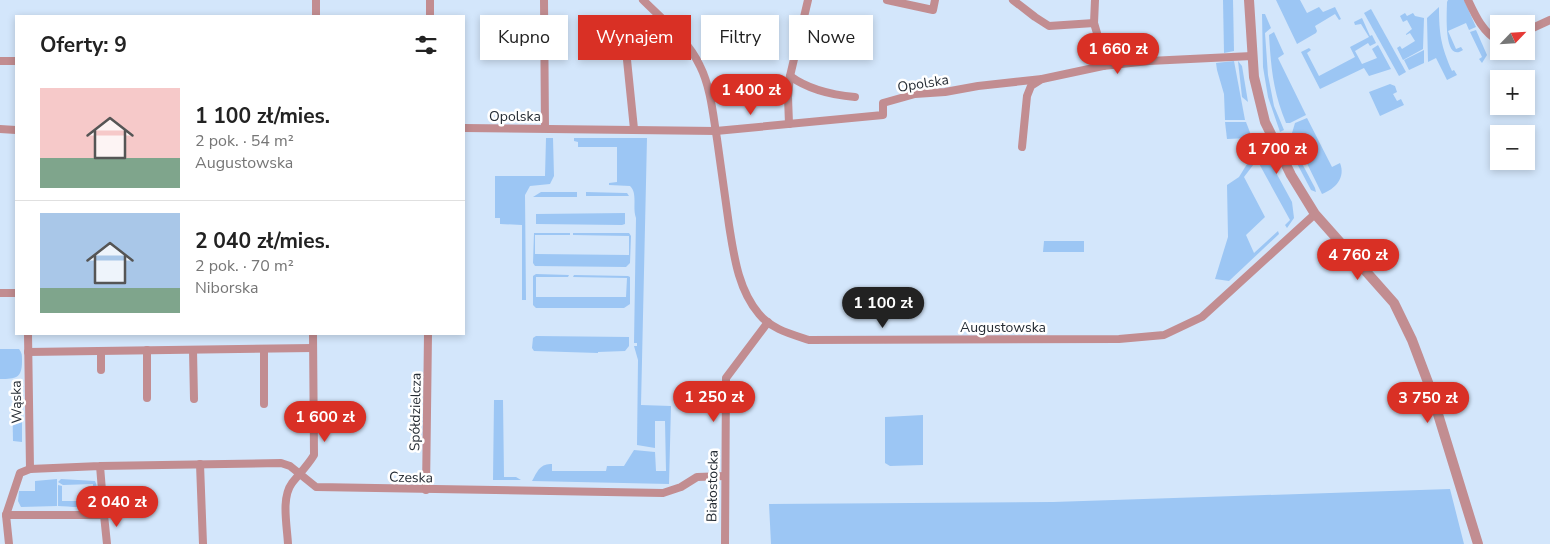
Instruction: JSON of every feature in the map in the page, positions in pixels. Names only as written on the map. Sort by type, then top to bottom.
[{"type":"street","points":[[316,0],[316,15]]},
{"type":"street","points":[[430,0],[430,15]]},
{"type":"street","points":[[544,0],[545,128]]},
{"type":"street","name":"Augustowska","points":[[643,0],[678,34],[694,53],[701,67],[716,131],[734,257],[742,285],[759,314],[768,322],[778,329],[809,340],[1114,339],[1146,338],[1164,335],[1202,317],[1315,214]]},
{"type":"street","points":[[789,124],[788,98],[790,76],[808,0]]},
{"type":"street","points":[[887,0],[933,10],[935,0]]},
{"type":"street","points":[[1013,0],[1049,26],[1094,23]]},
{"type":"street","points":[[1095,0],[1094,23],[1104,66]]},
{"type":"street","points":[[1248,0],[1257,93],[1265,122],[1291,175],[1315,214],[1394,303],[1412,340],[1429,385],[1478,544]]},
{"type":"street","points":[[1468,0],[1477,21],[1490,36]]},
{"type":"street","points":[[1535,27],[1550,20]]},
{"type":"street","name":"Opolska","points":[[465,128],[716,131],[882,116],[883,103],[915,94],[945,92],[978,86],[1042,79],[1104,66],[1149,61],[1252,56]]},
{"type":"street","points":[[627,60],[634,129]]},
{"type":"street","points":[[0,61],[15,61]]},
{"type":"street","points":[[790,76],[802,85],[834,95],[855,97]]},
{"type":"street","points":[[1022,147],[1027,96],[1031,86],[1042,79]]},
{"type":"street","points":[[0,130],[15,130]]},
{"type":"street","points":[[0,293],[15,293]]},
{"type":"street","name":"Białostocka","points":[[725,544],[726,378],[768,322]]},
{"type":"street","name":"Wąska","points":[[28,335],[30,469]]},
{"type":"street","points":[[288,544],[286,495],[292,483],[314,455],[313,335]]},
{"type":"street","name":"Spółdzielcza","points":[[426,490],[428,335]]},
{"type":"street","points":[[28,352],[313,348]]},
{"type":"street","points":[[264,349],[264,404]]},
{"type":"street","points":[[147,350],[148,398]]},
{"type":"street","points":[[194,350],[194,399]]},
{"type":"street","points":[[101,352],[101,370]]},
{"type":"street","name":"Czeska","points":[[30,469],[281,463],[290,466],[316,487],[663,494],[681,487],[697,477],[725,476]]},
{"type":"street","points":[[200,464],[203,544]]},
{"type":"street","points":[[100,466],[107,544]]},
{"type":"street","points":[[9,544],[6,515],[20,473],[30,469]]},
{"type":"street","points":[[6,515],[104,515]]},
{"type":"shaded area","points":[[1223,0],[1233,0],[1234,51],[1224,53]]},
{"type":"shaded area","points":[[1276,0],[1300,0],[1307,13],[1319,7],[1323,12],[1335,7],[1341,19],[1339,20],[1335,14],[1315,26],[1316,33],[1297,44]]},
{"type":"shaded area","points":[[1448,0],[1464,0],[1476,27],[1469,30],[1466,23],[1448,31],[1456,49],[1461,47],[1463,50],[1457,52],[1452,50],[1449,43],[1448,35],[1447,15]]},
{"type":"shaded area","points":[[1439,7],[1440,33],[1443,47],[1452,71],[1454,70],[1457,75],[1447,80],[1436,58],[1428,62],[1427,18]]},
{"type":"shaded area","points":[[1371,9],[1406,72],[1399,76],[1364,13]]},
{"type":"shaded area","points":[[1405,13],[1407,16],[1413,13],[1415,16],[1424,18],[1423,49],[1403,60],[1397,48],[1400,46],[1402,49],[1415,41],[1410,33],[1406,35],[1412,29],[1407,20],[1403,22],[1400,16]]},
{"type":"shaded area","points":[[1262,14],[1265,14],[1271,28],[1265,33],[1268,75],[1274,106],[1284,130],[1280,132],[1268,97],[1263,67]]},
{"type":"shaded area","points":[[1362,18],[1370,36],[1372,35],[1376,43],[1370,46],[1368,43],[1355,51],[1362,64],[1377,58],[1372,49],[1378,45],[1391,69],[1369,76],[1364,68],[1320,89],[1301,52],[1309,48],[1311,50],[1307,53],[1319,76],[1355,57],[1350,47],[1369,37],[1361,24],[1355,25],[1354,22]]},
{"type":"shaded area","points":[[1476,30],[1487,55],[1482,63],[1479,59],[1482,57],[1470,32]]},
{"type":"shaded area","points":[[1274,32],[1284,54],[1278,58],[1306,115],[1290,123],[1286,123],[1273,79],[1269,35]]},
{"type":"shaded area","points":[[1424,50],[1424,63],[1409,70],[1404,60]]},
{"type":"shaded area","points":[[1234,61],[1245,120],[1225,120],[1224,94],[1216,63]]},
{"type":"shaded area","points":[[1238,61],[1242,66],[1248,102],[1242,97]]},
{"type":"shaded area","points":[[1390,84],[1395,86],[1397,92],[1393,94],[1397,101],[1401,99],[1404,105],[1380,116],[1369,92]]},
{"type":"shaded area","points":[[1307,118],[1332,167],[1340,163],[1342,173],[1335,186],[1322,194],[1292,133],[1295,123]]},
{"type":"shaded area","points":[[1225,122],[1246,122],[1251,135],[1249,138],[1227,139]]},
{"type":"shaded area","points":[[1287,135],[1316,192],[1311,190],[1283,137]]},
{"type":"shaded area","points":[[546,138],[553,138],[554,176],[550,184],[530,186],[525,195],[526,300],[522,300],[522,225],[500,224],[500,218],[495,218],[495,176],[545,176]]},
{"type":"shaded area","points":[[574,138],[647,138],[641,405],[671,406],[669,484],[532,481],[539,469],[548,464],[552,464],[552,471],[606,471],[607,466],[624,466],[634,450],[655,452],[656,471],[666,471],[665,421],[655,421],[655,448],[637,445],[638,360],[634,346],[637,346],[637,343],[634,343],[636,218],[634,193],[630,186],[609,185],[609,183],[617,182],[617,147],[578,147],[578,142],[574,141]]},
{"type":"shaded area","points":[[1260,143],[1292,202],[1294,218],[1287,228],[1285,225],[1290,220],[1257,160],[1244,177],[1265,217],[1246,235],[1254,253],[1278,231],[1279,234],[1229,281],[1215,279],[1228,237],[1227,185],[1239,177]]},
{"type":"shaded area","points":[[541,192],[577,192],[577,197],[533,197]]},
{"type":"shaded area","points":[[586,192],[627,193],[629,196],[586,196]]},
{"type":"shaded area","points":[[625,213],[625,224],[622,225],[536,224],[536,214]]},
{"type":"shaded area","points":[[534,233],[570,233],[570,235],[535,235],[535,254],[629,255],[629,236],[573,235],[573,233],[629,233],[631,236],[630,263],[626,267],[535,266],[533,263]]},
{"type":"shaded area","points":[[1044,241],[1084,241],[1084,252],[1043,252]]},
{"type":"shaded area","points":[[536,274],[569,275],[568,277],[536,277],[536,297],[626,297],[627,278],[573,277],[574,275],[628,276],[630,277],[630,304],[624,308],[536,308],[533,305],[533,276]]},
{"type":"shaded area","points":[[536,336],[629,337],[629,346],[625,351],[598,353],[534,351],[532,348],[533,338]]},
{"type":"shaded area","points":[[0,349],[20,350],[22,367],[19,374],[14,378],[0,379]]},
{"type":"shaded area","points":[[15,386],[22,388],[22,442],[13,441],[12,388]]},
{"type":"shaded area","points":[[494,400],[503,400],[504,477],[516,477],[521,480],[493,480]]},
{"type":"shaded area","points":[[923,415],[923,465],[890,466],[885,463],[885,417]]},
{"type":"shaded area","points":[[57,479],[57,506],[21,507],[18,501],[19,491],[35,491],[35,481]]},
{"type":"shaded area","points":[[61,479],[95,481],[97,485],[96,499],[89,506],[84,507],[58,506],[58,485],[62,486],[62,501],[93,501],[93,484],[63,485],[58,482]]},
{"type":"shaded area","points":[[1450,489],[1464,544],[771,544],[769,504],[1053,502]]}]
